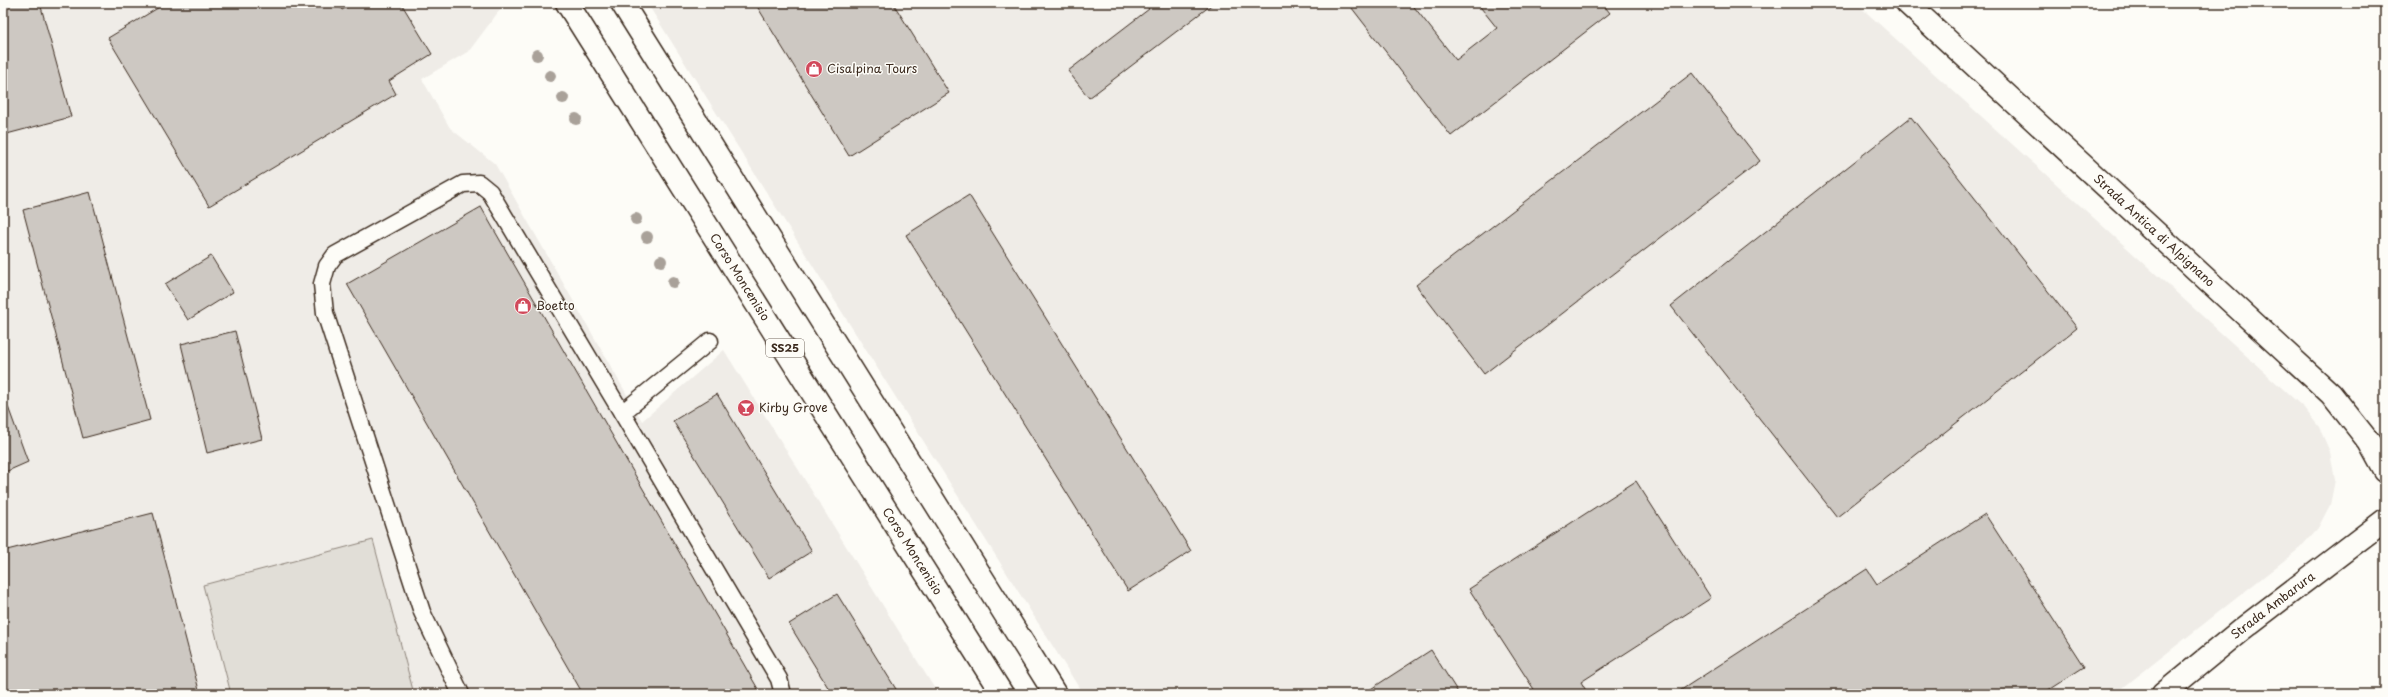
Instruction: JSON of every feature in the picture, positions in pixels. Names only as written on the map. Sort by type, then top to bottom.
[{"type":"main road","name":"Corso Moncenisio","points":[[567,3],[1002,694]]},
{"type":"main road","points":[[622,3],[1055,694]]},
{"type":"main road","name":"Strada Antica di Alpignano","points":[[1907,3],[2331,394],[2369,442],[2385,471]]},
{"type":"main road","name":"Strada Ambarura","points":[[2163,694],[2241,630],[2385,520]]},
{"type":"lane","points":[[461,694],[422,612],[354,407],[325,313],[322,284],[328,266],[335,255],[463,184],[479,183],[490,192],[622,413],[779,679],[782,694]]},
{"type":"lane","points":[[622,413],[710,341]]},
{"type":"shaded area","points":[[3,3],[505,3],[469,51],[422,79],[450,128],[495,164],[642,421],[724,350],[938,694],[414,694],[373,541],[203,585],[231,694],[3,694]]},
{"type":"shaded area","points":[[647,3],[1856,3],[2304,408],[2319,427],[2330,452],[2335,480],[2330,505],[2318,528],[2300,548],[2115,694],[1083,694]]},
{"type":"shaded area","points":[[373,540],[414,694],[231,694],[203,585]]},
{"type":"building","points":[[3,3],[40,3],[71,117],[3,135]]},
{"type":"building","points":[[166,3],[338,3],[342,10],[354,3],[401,3],[432,54],[389,81],[396,94],[209,206],[108,38]]},
{"type":"building","points":[[755,3],[893,3],[949,93],[849,156]]},
{"type":"building","points":[[1144,3],[1214,3],[1089,98],[1068,71],[1149,9]]},
{"type":"building","points":[[1348,3],[1411,3],[1456,60],[1497,28],[1477,3],[1602,3],[1610,13],[1451,136]]},
{"type":"building","points":[[1692,73],[1760,161],[1484,374],[1416,285]]},
{"type":"building","points":[[1911,117],[2077,328],[1837,517],[1671,306]]},
{"type":"building","points":[[90,192],[150,420],[83,438],[23,210]]},
{"type":"building","points":[[969,195],[1191,551],[1128,591],[906,235]]},
{"type":"building","points":[[481,207],[758,689],[750,694],[583,694],[347,284]]},
{"type":"building","points":[[211,256],[233,292],[188,320],[165,284]]},
{"type":"building","points":[[235,331],[262,439],[207,453],[181,344]]},
{"type":"building","points":[[3,393],[28,462],[3,473]]},
{"type":"building","points":[[717,394],[812,551],[769,578],[673,421]]},
{"type":"building","points":[[1636,481],[1711,598],[1581,682],[1588,694],[1537,694],[1469,589]]},
{"type":"building","points":[[153,513],[200,694],[5,694],[3,551]]},
{"type":"building","points":[[1985,514],[2084,667],[2042,694],[1675,694],[1867,569],[1877,584]]},
{"type":"building","points":[[837,594],[899,694],[832,694],[789,624]]},
{"type":"building","points":[[1431,650],[1459,694],[1363,694]]},
{"type":"place","name":"Cisalpina Tours","points":[[814,69]]},
{"type":"place","name":"Boetto","points":[[523,306]]},
{"type":"place","name":"Kirby Grove","points":[[746,408]]}]
